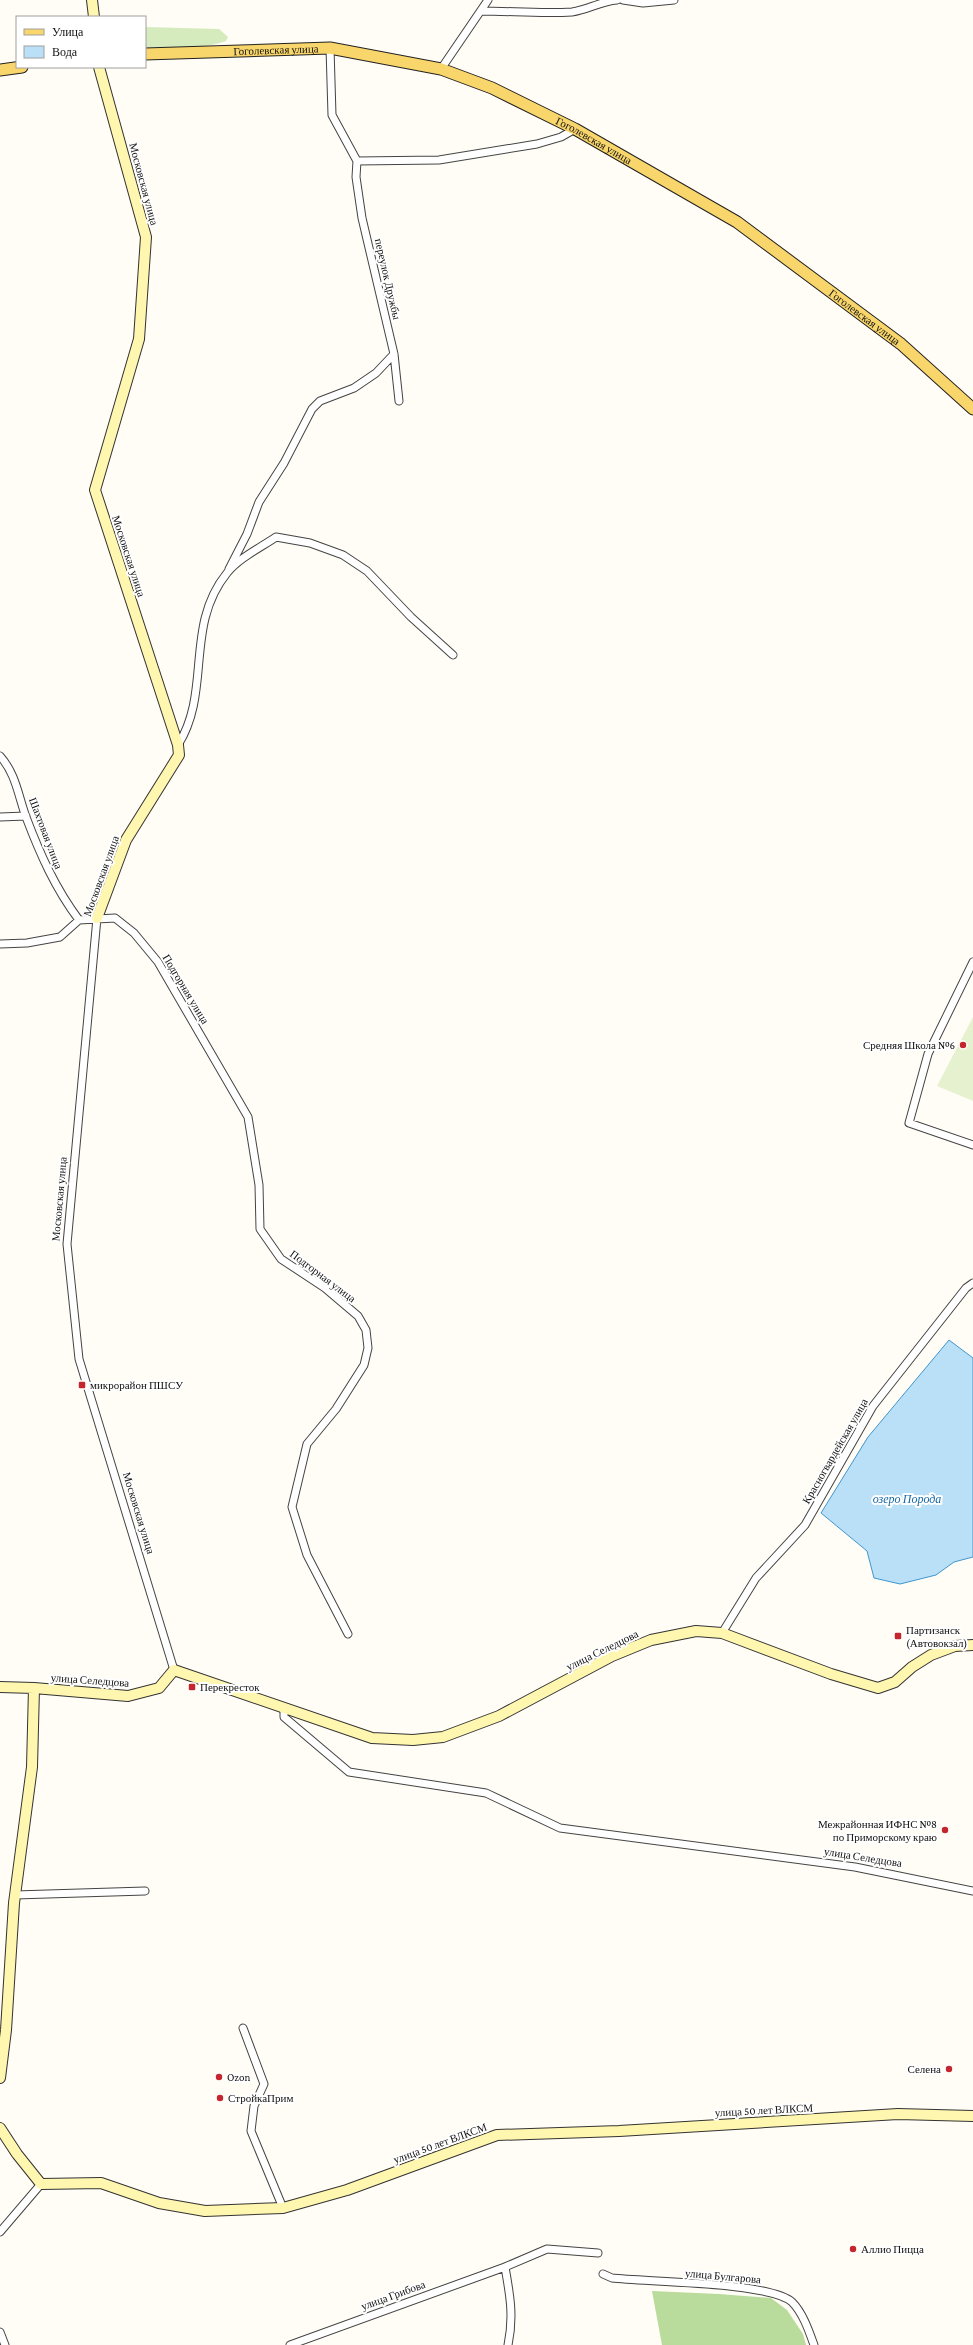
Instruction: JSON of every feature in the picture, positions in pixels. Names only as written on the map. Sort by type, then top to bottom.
[{"type":"main road","name":"Гоголевская улица","points":[[146,54],[330,48],[441,69],[492,88],[574,129],[737,222],[901,344],[973,409]]},
{"type":"main road","points":[[0,70],[16,68]]},
{"type":"street","points":[[92,0],[94,16]]},
{"type":"street","points":[[441,69],[488,0]]},
{"type":"street","points":[[481,11],[571,12],[586,10],[610,0],[617,0]]},
{"type":"street","points":[[623,0],[643,3],[674,0]]},
{"type":"street","name":"переулок Дружбы","points":[[330,48],[332,115],[357,162],[356,177],[362,218],[394,354],[399,401]]},
{"type":"street","name":"Московская улица","points":[[99,68],[146,237],[139,339],[95,490],[178,745],[179,755],[126,840],[98,918],[67,1244],[79,1359],[174,1670]]},
{"type":"street","points":[[357,162],[439,160],[537,144],[561,137],[574,129]]},
{"type":"street","points":[[178,745],[190,721],[196,696],[200,635],[204,619],[214,593],[247,534],[259,502],[284,463],[312,410],[320,401],[354,388],[376,373],[394,354]]},
{"type":"street","points":[[227,572],[276,537],[310,543],[343,555],[367,571],[411,617],[453,655]]},
{"type":"street","name":"Шахтовая улица","points":[[0,756],[10,767],[26,816],[46,868],[62,897],[79,920]]},
{"type":"street","points":[[0,817],[26,816]]},
{"type":"street","points":[[0,944],[60,937],[79,920],[98,918]]},
{"type":"street","name":"Подгорная улица","points":[[98,918],[115,918],[134,933],[158,962],[248,1116],[259,1185],[260,1230],[281,1259],[324,1288],[358,1316],[366,1330],[368,1348],[364,1365],[336,1409],[307,1444],[292,1507],[307,1555],[348,1634]]},
{"type":"street","points":[[973,962],[928,1054],[909,1123],[973,1145]]},
{"type":"street","name":"Красногвардейская улица","points":[[722,1633],[756,1578],[805,1525],[873,1406],[966,1288],[973,1283]]},
{"type":"street","name":"улица Селедцова","points":[[0,1687],[34,1688],[128,1696],[159,1688],[174,1670],[372,1738],[414,1740],[443,1737],[499,1716],[612,1656],[651,1640],[696,1630],[722,1633],[831,1674],[878,1688],[895,1682],[912,1667],[931,1654],[955,1646],[973,1645]]},
{"type":"street","points":[[0,2078],[6,2030],[15,1895],[32,1766],[34,1688]]},
{"type":"street","name":"улица Селедцова","points":[[284,1708],[284,1717],[349,1772],[486,1794],[560,1828],[855,1867],[973,1891]]},
{"type":"street","points":[[15,1895],[145,1891]]},
{"type":"street","points":[[243,2028],[264,2084],[254,2106],[251,2131],[283,2208]]},
{"type":"street","name":"улица 50 лет ВЛКСМ","points":[[41,2184],[101,2183],[159,2203],[206,2210],[283,2208],[347,2190],[497,2135],[619,2131],[898,2114],[973,2116]]},
{"type":"street","points":[[0,2128],[17,2154],[41,2184],[0,2232]]},
{"type":"street","name":"улица Грибова","points":[[290,2345],[554,2248],[598,2253]]},
{"type":"street","points":[[505,2267],[512,2304],[512,2326],[508,2345]]},
{"type":"street","name":"улица Булгарова","points":[[603,2274],[612,2278],[723,2286],[775,2292],[792,2302],[808,2328],[814,2345]]},
{"type":"street","points":[[0,2332],[5,2345]]},
{"type":"green space","points":[[146,27],[219,29],[228,37],[226,41],[216,44],[186,48],[146,48]]},
{"type":"green space","name":"Средняя Школа №6","points":[[973,1017],[973,1101],[937,1086]]},
{"type":"green space","points":[[652,2291],[771,2298],[787,2310],[803,2334],[806,2345],[662,2345]]},
{"type":"water","name":"озеро Порода","points":[[949,1340],[973,1358],[973,1557],[954,1562],[936,1575],[900,1584],[874,1578],[867,1551],[821,1513],[868,1437]]},
{"type":"place","name":"Средняя Школа №6","points":[[963,1045]]},
{"type":"place","name":"микрорайон ПШСУ","points":[[82,1385]]},
{"type":"place","name":"Партизанск (Автовокзал)","points":[[898,1636]]},
{"type":"place","name":"Перекресток","points":[[192,1687]]},
{"type":"place","name":"Межрайонная ИФНС №8 по Приморскому краю","points":[[945,1830]]},
{"type":"place","name":"Селена","points":[[949,2069]]},
{"type":"place","name":"Ozon","points":[[219,2077]]},
{"type":"place","name":"СтройкаПрим","points":[[220,2098]]},
{"type":"place","name":"Аллио Пицца","points":[[853,2249]]}]
